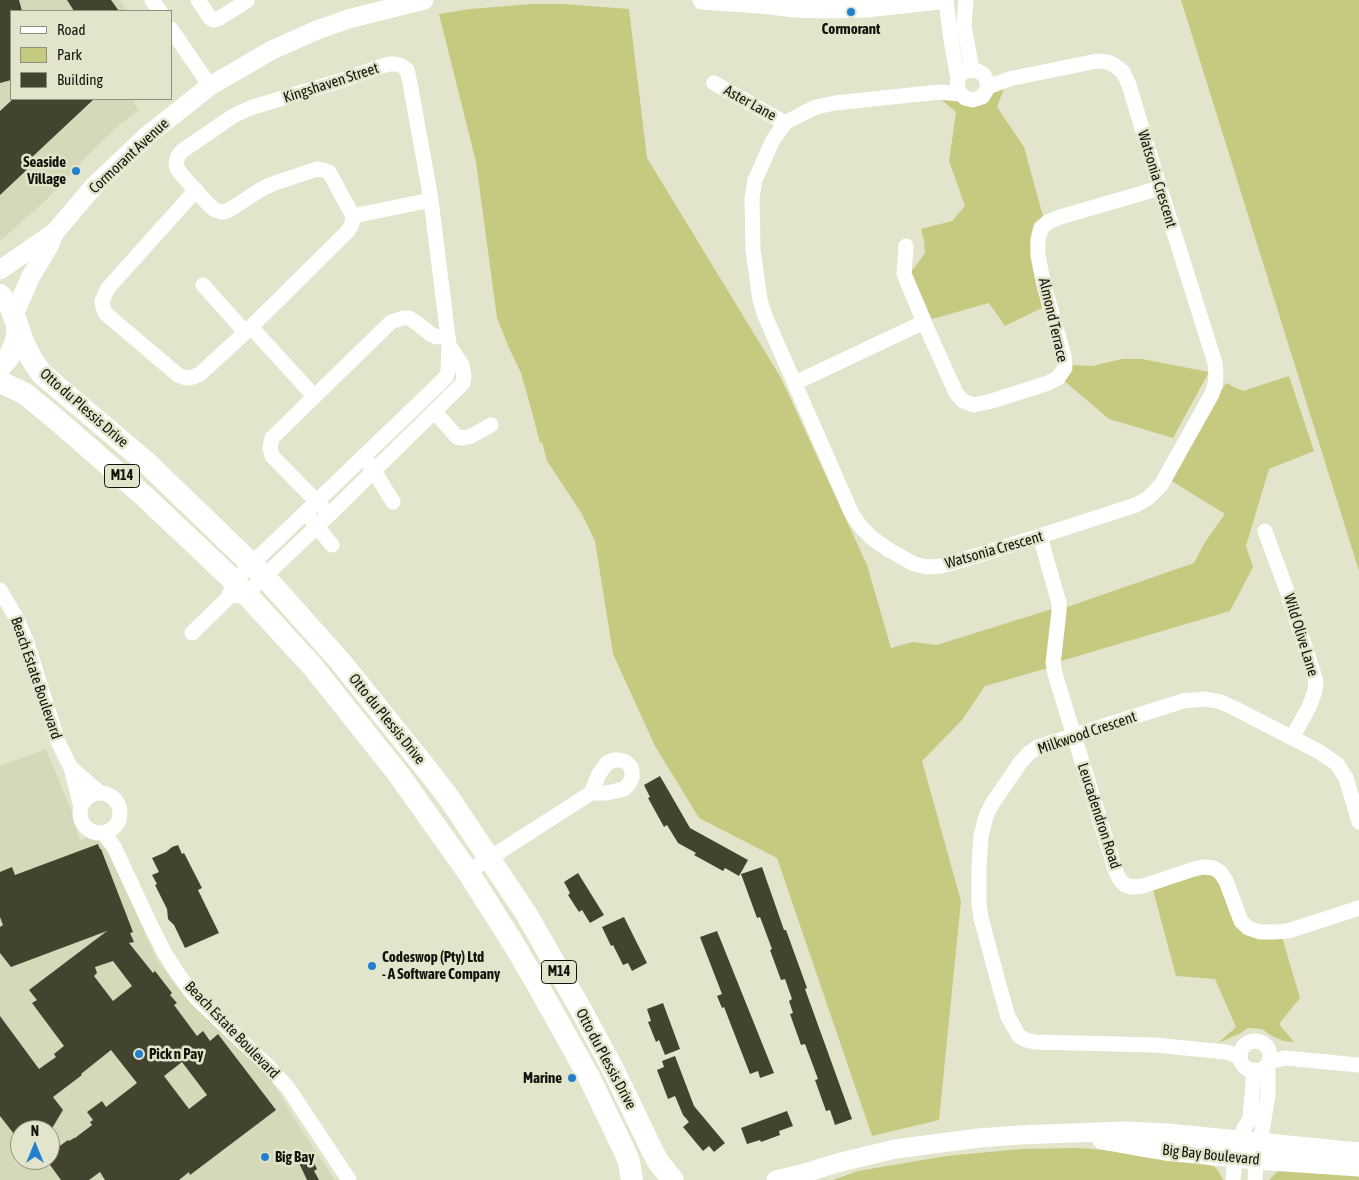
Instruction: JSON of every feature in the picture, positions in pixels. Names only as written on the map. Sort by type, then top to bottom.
[{"type":"main road","name":"Otto du Plessis Drive","points":[[0,296],[10,306],[24,344],[41,373],[147,463],[259,571],[340,661],[381,710],[449,798],[527,915],[623,1089],[652,1152],[673,1180]]},
{"type":"main road","points":[[0,366],[8,358],[14,347],[17,336],[15,320]]},
{"type":"main road","name":"Otto du Plessis Drive","points":[[0,382],[24,393],[144,496],[236,591],[285,636],[325,682],[399,775],[468,872],[513,943],[589,1077],[624,1150],[629,1162],[632,1180]]},
{"type":"street","points":[[198,0],[210,18],[214,20],[247,1]]},
{"type":"street","name":"Cormorant Avenue","points":[[15,320],[30,278],[55,232],[94,186],[148,135],[210,86],[272,50],[317,30],[348,19],[424,0]]},
{"type":"street","points":[[702,0],[795,8],[866,8],[939,0]]},
{"type":"street","points":[[762,4],[785,0]]},
{"type":"street","points":[[946,0],[950,40],[958,85],[967,99],[976,100],[984,95],[982,76],[964,25],[966,6]]},
{"type":"street","points":[[172,29],[210,86]]},
{"type":"street","name":"Watsonia Crescent","points":[[958,85],[939,92],[835,103],[816,107],[785,123],[772,140],[755,180],[752,198],[753,250],[760,300],[765,316],[852,514],[861,527],[889,550],[914,564],[927,567],[941,566],[1040,536],[1136,505],[1148,498],[1161,485],[1212,394],[1215,385],[1215,363],[1129,85],[1123,72],[1107,62],[1097,61],[1009,79],[982,76]]},
{"type":"street","name":"Kingshaven Street","points":[[259,571],[306,512],[446,377],[449,364],[448,340],[431,200],[407,70],[396,64],[388,64],[250,108],[233,116],[182,151],[178,156],[176,163],[180,174],[215,210],[226,211],[272,184],[317,169],[329,172],[353,216]]},
{"type":"street","points":[[958,85],[964,72],[982,76]]},
{"type":"street","name":"Aster Lane","points":[[714,83],[785,123]]},
{"type":"street","name":"Almond Terrace","points":[[906,246],[904,274],[956,393],[963,401],[974,405],[992,401],[1048,384],[1058,378],[1065,368],[1064,356],[1038,256],[1038,240],[1042,229],[1048,222],[1060,217],[1160,188]]},
{"type":"street","points":[[196,190],[108,288],[102,301],[105,312],[178,375],[186,378],[200,374],[248,329],[348,231],[352,224],[353,216],[431,200]]},
{"type":"street","name":"Cormorant Avenue","points":[[0,270],[55,232]]},
{"type":"street","points":[[203,285],[314,396]]},
{"type":"street","points":[[330,514],[278,464],[272,456],[270,448],[272,438],[391,322],[403,318],[414,321],[432,335],[448,340]]},
{"type":"street","points":[[795,384],[924,322]]},
{"type":"street","name":"Kingshaven Street","points":[[192,633],[259,571],[318,526],[463,383],[462,365],[448,340]]},
{"type":"street","points":[[434,411],[457,437],[471,436],[491,425]]},
{"type":"street","points":[[363,457],[393,502]]},
{"type":"street","points":[[306,512],[332,544]]},
{"type":"street","name":"Wild Olive Lane","points":[[1265,531],[1287,591],[1316,681],[1315,691],[1309,706],[1292,738]]},
{"type":"street","points":[[1040,536],[1059,603],[1053,663],[1073,736]]},
{"type":"street","name":"Beach Estate Boulevard","points":[[0,590],[17,619],[58,742],[71,768],[81,806]]},
{"type":"street","name":"Milkwood Crescent","points":[[1242,1059],[1135,1044],[1035,1042],[1019,1036],[1008,1016],[981,918],[979,904],[979,867],[983,827],[992,804],[1020,763],[1029,753],[1038,748],[1183,701],[1206,699],[1221,702],[1292,738],[1337,764],[1346,778],[1359,822]]},
{"type":"street","name":"Leucadendron Road","points":[[1073,736],[1116,872],[1125,885],[1132,887],[1143,886],[1194,869],[1203,867],[1213,868],[1220,872],[1226,881],[1241,921],[1248,928],[1260,932],[1288,931],[1359,908]]},
{"type":"street","name":"Beach Estate Boulevard","points":[[71,768],[100,793]]},
{"type":"street","points":[[100,793],[107,795],[114,799],[119,806],[119,821],[109,831],[97,833],[90,831],[81,819],[81,806],[88,797],[100,793]]},
{"type":"street","points":[[468,872],[591,793]]},
{"type":"street","name":"Beach Estate Boulevard","points":[[109,831],[114,848],[161,945],[178,974],[196,998],[270,1068],[288,1088],[349,1180]]},
{"type":"street","points":[[1233,1180],[1235,1158],[1242,1135],[1242,1059],[1247,1043],[1260,1041],[1265,1045],[1268,1058],[1268,1095],[1256,1168]]},
{"type":"street","points":[[1242,1059],[1262,1069],[1268,1058]]},
{"type":"street","points":[[1268,1058],[1359,1064]]},
{"type":"street","name":"Big Bay Boulevard","points":[[776,1180],[800,1177],[836,1163],[863,1156],[933,1143],[989,1137],[1126,1131],[1242,1135],[1256,1168]]},
{"type":"street","name":"Big Bay Boulevard","points":[[1064,1134],[1166,1151],[1235,1158],[1256,1168],[1359,1166]]},
{"type":"street","name":"Big Bay Boulevard","points":[[1256,1168],[1359,1152]]},
{"type":"shaded area","points":[[0,0],[120,0],[126,10],[10,10],[10,100],[135,100],[134,103],[139,110],[120,124],[44,202],[0,241]]},
{"type":"shaded area","points":[[46,749],[72,812],[80,840],[89,837],[96,838],[104,843],[156,958],[184,996],[270,1078],[335,1180],[0,1180],[0,766]]},
{"type":"green space","points":[[1181,0],[1359,0],[1359,571]]},
{"type":"green space","points":[[532,4],[563,4],[629,9],[647,158],[781,378],[867,565],[891,648],[913,642],[937,645],[1055,608],[1048,668],[985,686],[962,720],[922,761],[961,901],[939,1120],[872,1136],[777,858],[699,818],[655,746],[613,654],[595,541],[582,514],[547,461],[542,442],[540,443],[521,373],[497,318],[476,162],[439,14],[470,9]]},
{"type":"green space","points":[[1007,81],[997,107],[1024,147],[1043,216],[1034,223],[1030,247],[1042,308],[1005,326],[989,303],[932,319],[911,272],[925,253],[921,229],[952,221],[965,206],[949,161],[956,112],[935,94],[978,103]]},
{"type":"green space","points":[[1122,359],[1142,359],[1209,372],[1173,438],[1109,419],[1063,380],[1072,365],[1092,366]]},
{"type":"green space","points":[[1289,376],[1314,451],[1269,469],[1246,546],[1253,567],[1230,611],[1061,661],[1067,607],[1194,563],[1205,542],[1225,514],[1170,480],[1226,383],[1243,391]]},
{"type":"green space","points":[[1211,871],[1217,874],[1230,914],[1282,937],[1300,998],[1279,1024],[1294,1042],[1283,1041],[1262,1029],[1248,1028],[1218,1043],[1236,1027],[1215,979],[1176,976],[1153,890]]},
{"type":"green space","points":[[1079,1148],[1105,1150],[1149,1158],[1203,1163],[1215,1167],[1223,1180],[833,1180],[858,1171],[946,1156],[1021,1149]]},
{"type":"green space","points":[[1283,1170],[1359,1174],[1359,1180],[1269,1180],[1277,1172]]},
{"type":"building","points":[[0,0],[19,0],[22,10],[10,10],[10,80],[0,83]]},
{"type":"building","points":[[67,0],[111,0],[118,10],[73,10]]},
{"type":"building","points":[[12,100],[93,100],[29,160],[33,164],[0,195],[0,111]]},
{"type":"building","points":[[660,776],[690,828],[748,860],[739,876],[725,868],[723,871],[694,855],[696,853],[678,843],[667,825],[664,827],[648,798],[650,797],[644,785]]},
{"type":"building","points":[[98,844],[133,932],[130,933],[134,942],[129,943],[172,993],[170,995],[177,1003],[174,1005],[197,1036],[203,1031],[210,1041],[218,1034],[276,1110],[190,1175],[189,1172],[179,1180],[105,1180],[100,1172],[89,1180],[61,1180],[54,1170],[60,1170],[60,1146],[75,1138],[92,1125],[90,1122],[93,1120],[87,1112],[102,1101],[106,1107],[137,1083],[111,1050],[53,1097],[63,1110],[57,1120],[10,1120],[10,1129],[0,1116],[0,1016],[39,1069],[56,1057],[54,1054],[64,1046],[32,1003],[37,1000],[29,990],[107,931],[11,967],[0,953],[0,927],[3,925],[0,917],[0,872],[12,867],[15,875]],"holes":[[[113,961],[132,986],[113,1001],[94,976],[97,973],[95,967]],[[182,1062],[207,1095],[189,1109],[164,1076]]]},
{"type":"building","points":[[178,845],[202,888],[198,890],[219,933],[185,948],[174,925],[168,919],[167,909],[152,875],[159,872],[152,858]]},
{"type":"building","points":[[762,867],[807,988],[805,989],[852,1119],[835,1125],[830,1110],[826,1111],[815,1080],[818,1079],[805,1044],[801,1045],[790,1014],[793,1013],[789,1001],[792,999],[785,979],[781,980],[760,917],[757,918],[741,874]]},
{"type":"building","points":[[578,873],[604,915],[590,923],[582,910],[579,912],[568,895],[570,893],[564,882]]},
{"type":"building","points":[[624,917],[647,963],[632,971],[628,963],[623,965],[602,927]]},
{"type":"building","points":[[717,931],[774,1073],[760,1078],[758,1071],[750,1074],[724,1007],[722,1008],[717,996],[722,994],[700,937]]},
{"type":"building","points":[[663,1003],[680,1049],[665,1055],[659,1040],[656,1042],[648,1022],[651,1021],[647,1009]]},
{"type":"building","points":[[675,1056],[694,1106],[725,1143],[714,1152],[709,1146],[703,1151],[683,1127],[689,1122],[683,1115],[675,1096],[668,1099],[657,1070],[664,1067],[662,1061]]},
{"type":"building","points":[[787,1111],[793,1126],[779,1131],[780,1135],[761,1142],[760,1140],[747,1144],[741,1128]]},
{"type":"building","points":[[311,1157],[317,1169],[314,1171],[319,1180],[307,1180],[299,1163]]},
{"type":"place","name":"Cormorant","points":[[851,12]]},
{"type":"place","name":"Seaside Village","points":[[76,171]]},
{"type":"place","name":"Codeswop (Pty) Ltd - A Software Company","points":[[372,966]]},
{"type":"place","name":"Pick n Pay","points":[[139,1054]]},
{"type":"place","name":"Marine","points":[[572,1078]]},
{"type":"place","name":"Big Bay","points":[[265,1157]]}]
